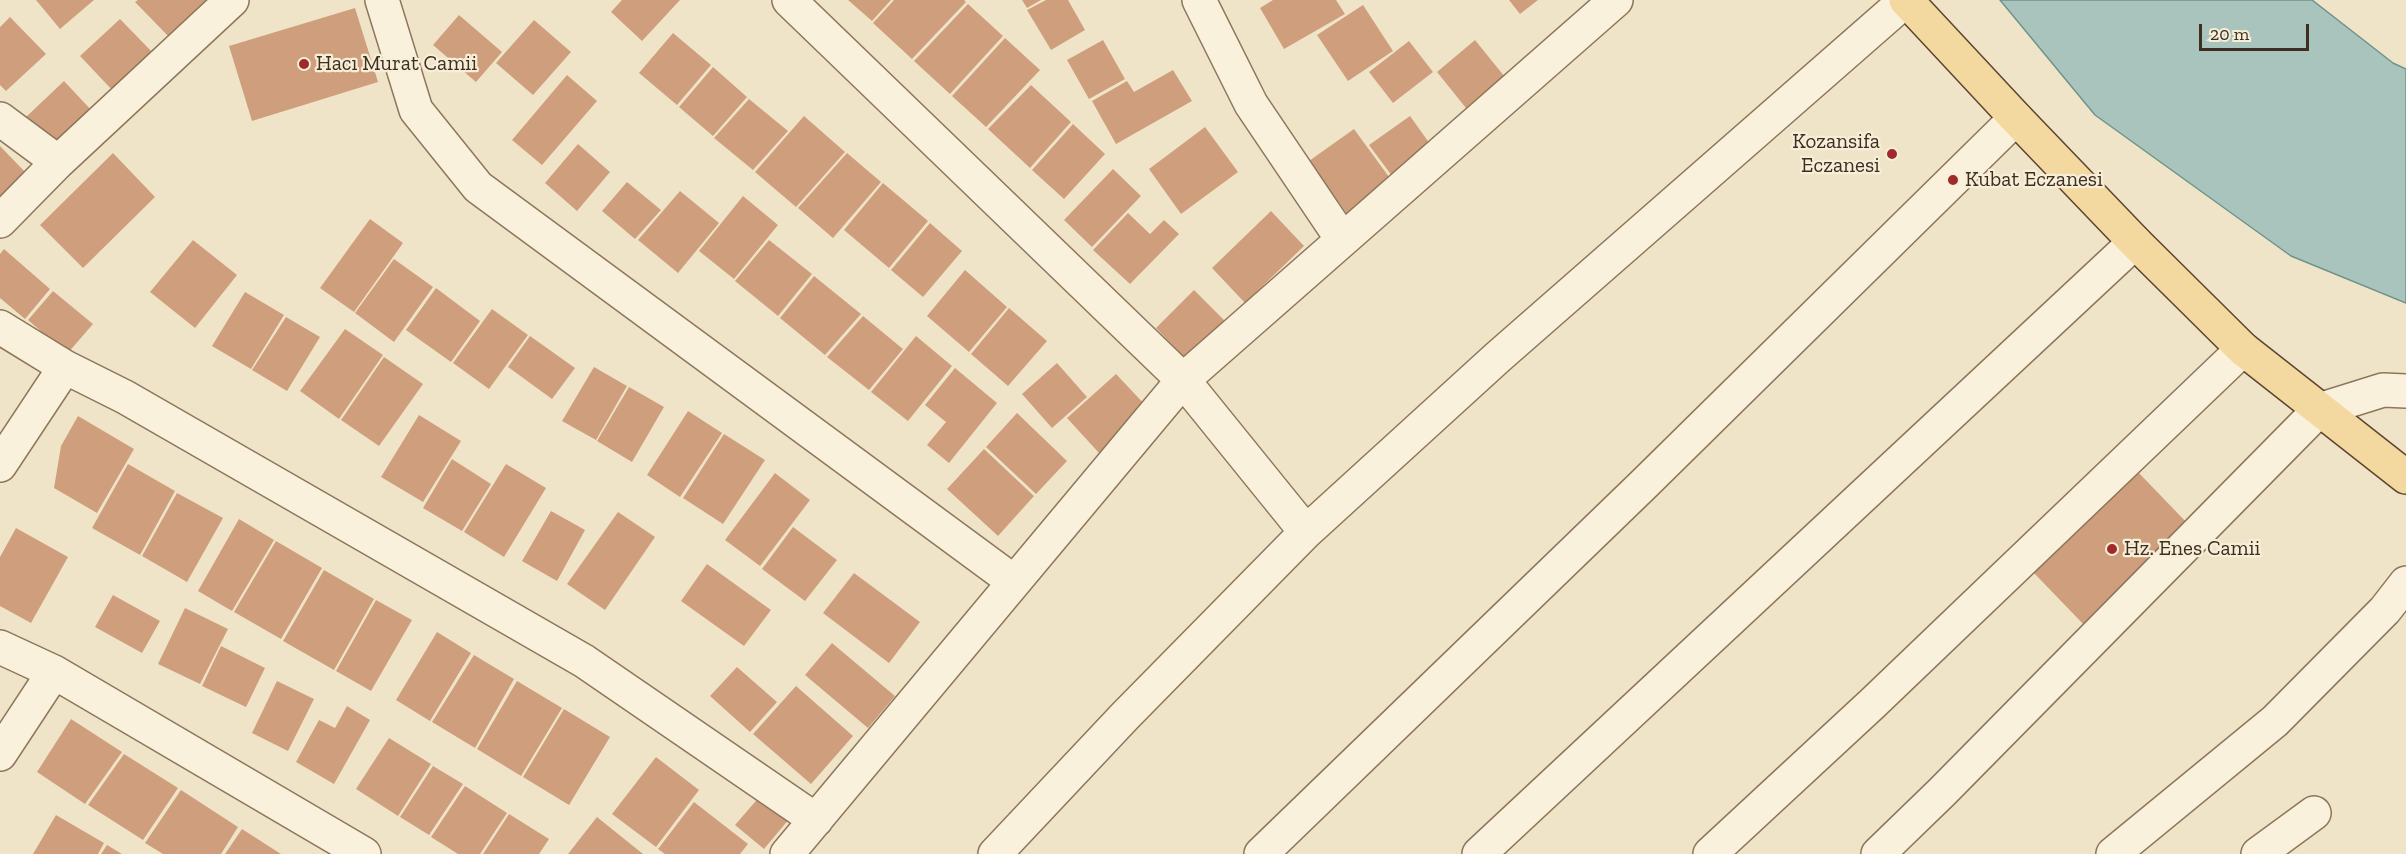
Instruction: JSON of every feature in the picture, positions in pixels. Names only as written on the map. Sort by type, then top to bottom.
[{"type":"main road","points":[[1906,0],[2135,242],[2243,349],[2406,477]]},
{"type":"street","points":[[0,221],[58,162],[232,0]]},
{"type":"street","points":[[382,0],[416,110],[478,187],[1013,581]]},
{"type":"street","points":[[789,0],[1183,380],[1306,532]]},
{"type":"street","points":[[1199,0],[1251,104],[1342,239]]},
{"type":"street","points":[[787,854],[1183,380],[1616,0]]},
{"type":"street","points":[[995,854],[1133,708],[1306,532],[1498,357],[1906,0]]},
{"type":"street","points":[[1261,854],[1643,485],[2016,118]]},
{"type":"street","points":[[0,119],[58,162]]},
{"type":"street","points":[[1479,854],[2135,242]]},
{"type":"street","points":[[0,327],[65,367],[125,398],[584,661],[816,820]]},
{"type":"street","points":[[1721,851],[2243,349]]},
{"type":"street","points":[[0,465],[65,367]]},
{"type":"street","points":[[1878,854],[2319,410],[2383,390],[2406,391]]},
{"type":"street","points":[[2113,854],[2275,721],[2385,610],[2406,583]]},
{"type":"street","points":[[0,647],[54,672],[364,854]]},
{"type":"street","points":[[0,754],[54,672]]},
{"type":"street","points":[[2258,854],[2314,813]]},
{"type":"water","points":[[2000,0],[2312,0],[2393,63],[2406,69],[2406,303],[2291,256],[2095,115]]},
{"type":"building","points":[[36,0],[94,0],[60,29]]},
{"type":"building","points":[[138,0],[212,0],[171,39],[135,2]]},
{"type":"building","points":[[622,0],[680,0],[642,41],[611,12]]},
{"type":"building","points":[[848,0],[891,0],[872,21]]},
{"type":"building","points":[[894,0],[964,0],[966,2],[912,59],[873,23]]},
{"type":"building","points":[[1022,0],[1041,0],[1027,8]]},
{"type":"building","points":[[1046,0],[1068,0],[1085,30],[1051,50],[1027,10]]},
{"type":"building","points":[[1273,0],[1336,0],[1345,14],[1284,49],[1260,8]]},
{"type":"building","points":[[1509,0],[1538,0],[1520,14]]},
{"type":"building","points":[[968,4],[1003,36],[950,94],[914,61]]},
{"type":"building","points":[[1363,5],[1393,51],[1348,81],[1317,35]]},
{"type":"building","name":"Hacı Murat Camii","points":[[355,8],[378,82],[252,121],[229,46]]},
{"type":"building","points":[[459,15],[502,52],[476,82],[433,45]]},
{"type":"building","points":[[10,17],[46,54],[6,91],[0,85],[0,27]]},
{"type":"building","points":[[120,19],[155,55],[115,93],[80,56]]},
{"type":"building","points":[[534,20],[571,52],[533,95],[496,63]]},
{"type":"building","points":[[673,33],[711,65],[677,105],[639,73]]},
{"type":"building","points":[[1005,38],[1040,70],[986,127],[952,96]]},
{"type":"building","points":[[1103,40],[1125,79],[1089,99],[1067,60]]},
{"type":"building","points":[[1475,40],[1509,82],[1470,113],[1437,72]]},
{"type":"building","points":[[1409,41],[1433,72],[1393,103],[1369,72]]},
{"type":"building","points":[[713,67],[747,97],[713,136],[679,107]]},
{"type":"building","points":[[1173,70],[1192,101],[1116,144],[1092,101],[1127,81],[1134,92]]},
{"type":"building","points":[[567,75],[597,101],[542,165],[512,140]]},
{"type":"building","points":[[64,81],[94,113],[56,150],[25,118]]},
{"type":"building","points":[[1031,85],[1071,122],[1030,168],[988,129]]},
{"type":"building","points":[[749,99],[788,131],[753,170],[714,138]]},
{"type":"building","points":[[804,116],[845,152],[796,207],[755,172]]},
{"type":"building","points":[[1410,116],[1435,151],[1395,180],[1369,145]]},
{"type":"building","points":[[1073,124],[1105,154],[1064,199],[1032,170]]},
{"type":"building","points":[[1205,127],[1238,172],[1181,214],[1149,169]]},
{"type":"building","points":[[1354,129],[1392,181],[1347,214],[1309,161]]},
{"type":"building","points":[[578,144],[610,172],[577,211],[545,183]]},
{"type":"building","points":[[0,146],[27,174],[0,201]]},
{"type":"building","points":[[113,153],[155,197],[83,268],[40,225]]},
{"type":"building","points":[[847,153],[881,182],[833,238],[798,208]]},
{"type":"building","points":[[1113,169],[1141,196],[1092,247],[1064,220]]},
{"type":"building","points":[[627,182],[661,210],[635,239],[602,211]]},
{"type":"building","points":[[883,183],[928,221],[889,268],[844,230]]},
{"type":"building","points":[[680,191],[719,223],[678,273],[638,240]]},
{"type":"building","points":[[743,196],[778,225],[734,279],[699,251]]},
{"type":"building","points":[[1271,211],[1304,246],[1245,303],[1212,268]]},
{"type":"building","points":[[1128,213],[1150,234],[1164,220],[1179,234],[1130,284],[1093,250]]},
{"type":"building","points":[[370,219],[403,243],[354,312],[320,288]]},
{"type":"building","points":[[930,223],[962,251],[923,297],[891,270]]},
{"type":"building","points":[[193,240],[237,275],[195,328],[150,292]]},
{"type":"building","points":[[769,240],[812,274],[778,316],[735,281]]},
{"type":"building","points":[[4,249],[50,289],[25,319],[0,298],[0,254]]},
{"type":"building","points":[[394,259],[433,287],[394,342],[355,313]]},
{"type":"building","points":[[965,270],[1007,307],[969,352],[927,316]]},
{"type":"building","points":[[814,276],[861,314],[825,355],[780,318]]},
{"type":"building","points":[[436,288],[480,321],[451,362],[406,330]]},
{"type":"building","points":[[1194,290],[1225,321],[1187,360],[1156,328]]},
{"type":"building","points":[[53,291],[93,324],[67,354],[28,320]]},
{"type":"building","points":[[245,292],[284,315],[251,369],[212,346]]},
{"type":"building","points":[[1009,308],[1047,341],[1008,386],[971,354]]},
{"type":"building","points":[[492,309],[528,335],[489,389],[453,363]]},
{"type":"building","points":[[863,316],[903,349],[869,390],[827,357]]},
{"type":"building","points":[[286,317],[320,337],[287,391],[252,370]]},
{"type":"building","points":[[345,329],[383,355],[339,419],[300,391]]},
{"type":"building","points":[[530,336],[575,368],[552,399],[508,367]]},
{"type":"building","points":[[916,336],[952,366],[908,421],[871,392]]},
{"type":"building","points":[[384,357],[423,384],[379,446],[341,420]]},
{"type":"building","points":[[1057,363],[1087,397],[1052,428],[1022,394]]},
{"type":"building","points":[[594,367],[627,386],[596,440],[562,421]]},
{"type":"building","points":[[955,368],[997,403],[949,463],[927,445],[946,422],[925,405]]},
{"type":"building","points":[[1116,374],[1148,408],[1099,453],[1067,418]]},
{"type":"building","points":[[629,387],[664,407],[632,462],[597,441]]},
{"type":"building","points":[[688,411],[722,433],[680,497],[647,475]]},
{"type":"building","points":[[1017,413],[1067,461],[1036,494],[986,447]]},
{"type":"building","points":[[419,415],[461,441],[423,502],[381,477]]},
{"type":"building","points":[[78,416],[134,449],[97,513],[54,488],[61,446]]},
{"type":"building","points":[[724,434],[765,460],[723,524],[683,498]]},
{"type":"building","points":[[984,449],[1034,496],[998,536],[947,489]]},
{"type":"building","points":[[452,459],[491,484],[462,531],[423,508]]},
{"type":"building","points":[[128,464],[175,491],[140,555],[92,528]]},
{"type":"building","points":[[506,464],[546,488],[504,557],[464,532]]},
{"type":"building","name":"Hz. Enes Camii","points":[[2137,471],[2190,526],[2086,627],[2033,572]]},
{"type":"building","points":[[775,473],[810,500],[760,566],[725,540]]},
{"type":"building","points":[[177,493],[223,518],[187,582],[142,556]]},
{"type":"building","points":[[551,511],[585,530],[557,581],[522,561]]},
{"type":"building","points":[[618,512],[655,537],[605,610],[567,584]]},
{"type":"building","points":[[239,519],[274,540],[232,611],[198,591]]},
{"type":"building","points":[[793,527],[837,560],[805,601],[762,569]]},
{"type":"building","points":[[16,528],[68,557],[31,623],[0,606],[0,557]]},
{"type":"building","points":[[276,541],[322,568],[281,639],[234,612]]},
{"type":"building","points":[[707,564],[771,610],[744,646],[681,601]]},
{"type":"building","points":[[324,570],[374,599],[334,670],[283,641]]},
{"type":"building","points":[[854,573],[920,622],[889,663],[823,613]]},
{"type":"building","points":[[113,595],[160,621],[142,653],[95,627]]},
{"type":"building","points":[[376,600],[412,620],[371,691],[336,671]]},
{"type":"building","points":[[185,608],[228,629],[200,684],[158,664]]},
{"type":"building","points":[[437,632],[471,653],[430,721],[396,700]]},
{"type":"building","points":[[832,643],[895,696],[868,728],[805,675]]},
{"type":"building","points":[[221,646],[265,668],[246,707],[202,686]]},
{"type":"building","points":[[474,655],[514,679],[475,748],[432,722]]},
{"type":"building","points":[[737,667],[777,702],[750,732],[710,696]]},
{"type":"building","points":[[277,681],[314,699],[288,751],[252,733]]},
{"type":"building","points":[[517,681],[562,708],[521,776],[477,749]]},
{"type":"building","points":[[796,686],[853,736],[811,784],[753,734]]},
{"type":"building","points":[[347,706],[370,720],[334,784],[296,762],[319,720],[335,728]]},
{"type":"building","points":[[564,709],[610,737],[569,805],[523,777]]},
{"type":"building","points":[[71,719],[122,752],[85,804],[37,772]]},
{"type":"building","points":[[389,738],[431,764],[398,816],[356,789]]},
{"type":"building","points":[[124,754],[178,788],[143,840],[88,805]]},
{"type":"building","points":[[656,757],[699,790],[656,847],[612,814]]},
{"type":"building","points":[[433,766],[463,784],[429,835],[400,817]]},
{"type":"building","points":[[465,786],[507,813],[480,854],[458,854],[431,837]]},
{"type":"building","points":[[181,790],[238,827],[221,854],[163,854],[145,843]]},
{"type":"building","points":[[761,795],[790,818],[764,849],[735,825]]},
{"type":"building","points":[[694,802],[748,844],[740,854],[665,854],[658,849]]},
{"type":"building","points":[[509,814],[549,839],[539,854],[483,854]]},
{"type":"building","points":[[56,815],[104,843],[98,854],[33,854]]},
{"type":"building","points":[[597,817],[643,854],[568,854]]},
{"type":"building","points":[[242,829],[281,854],[225,854]]},
{"type":"building","points":[[107,845],[122,854],[101,854]]},
{"type":"place","name":"Hacı Murat Camii","points":[[304,64]]},
{"type":"place","name":"Kozansifa Eczanesi","points":[[1892,154]]},
{"type":"place","name":"Kubat Eczanesi","points":[[1953,180]]},
{"type":"place","name":"Hz. Enes Camii","points":[[2112,549]]}]
